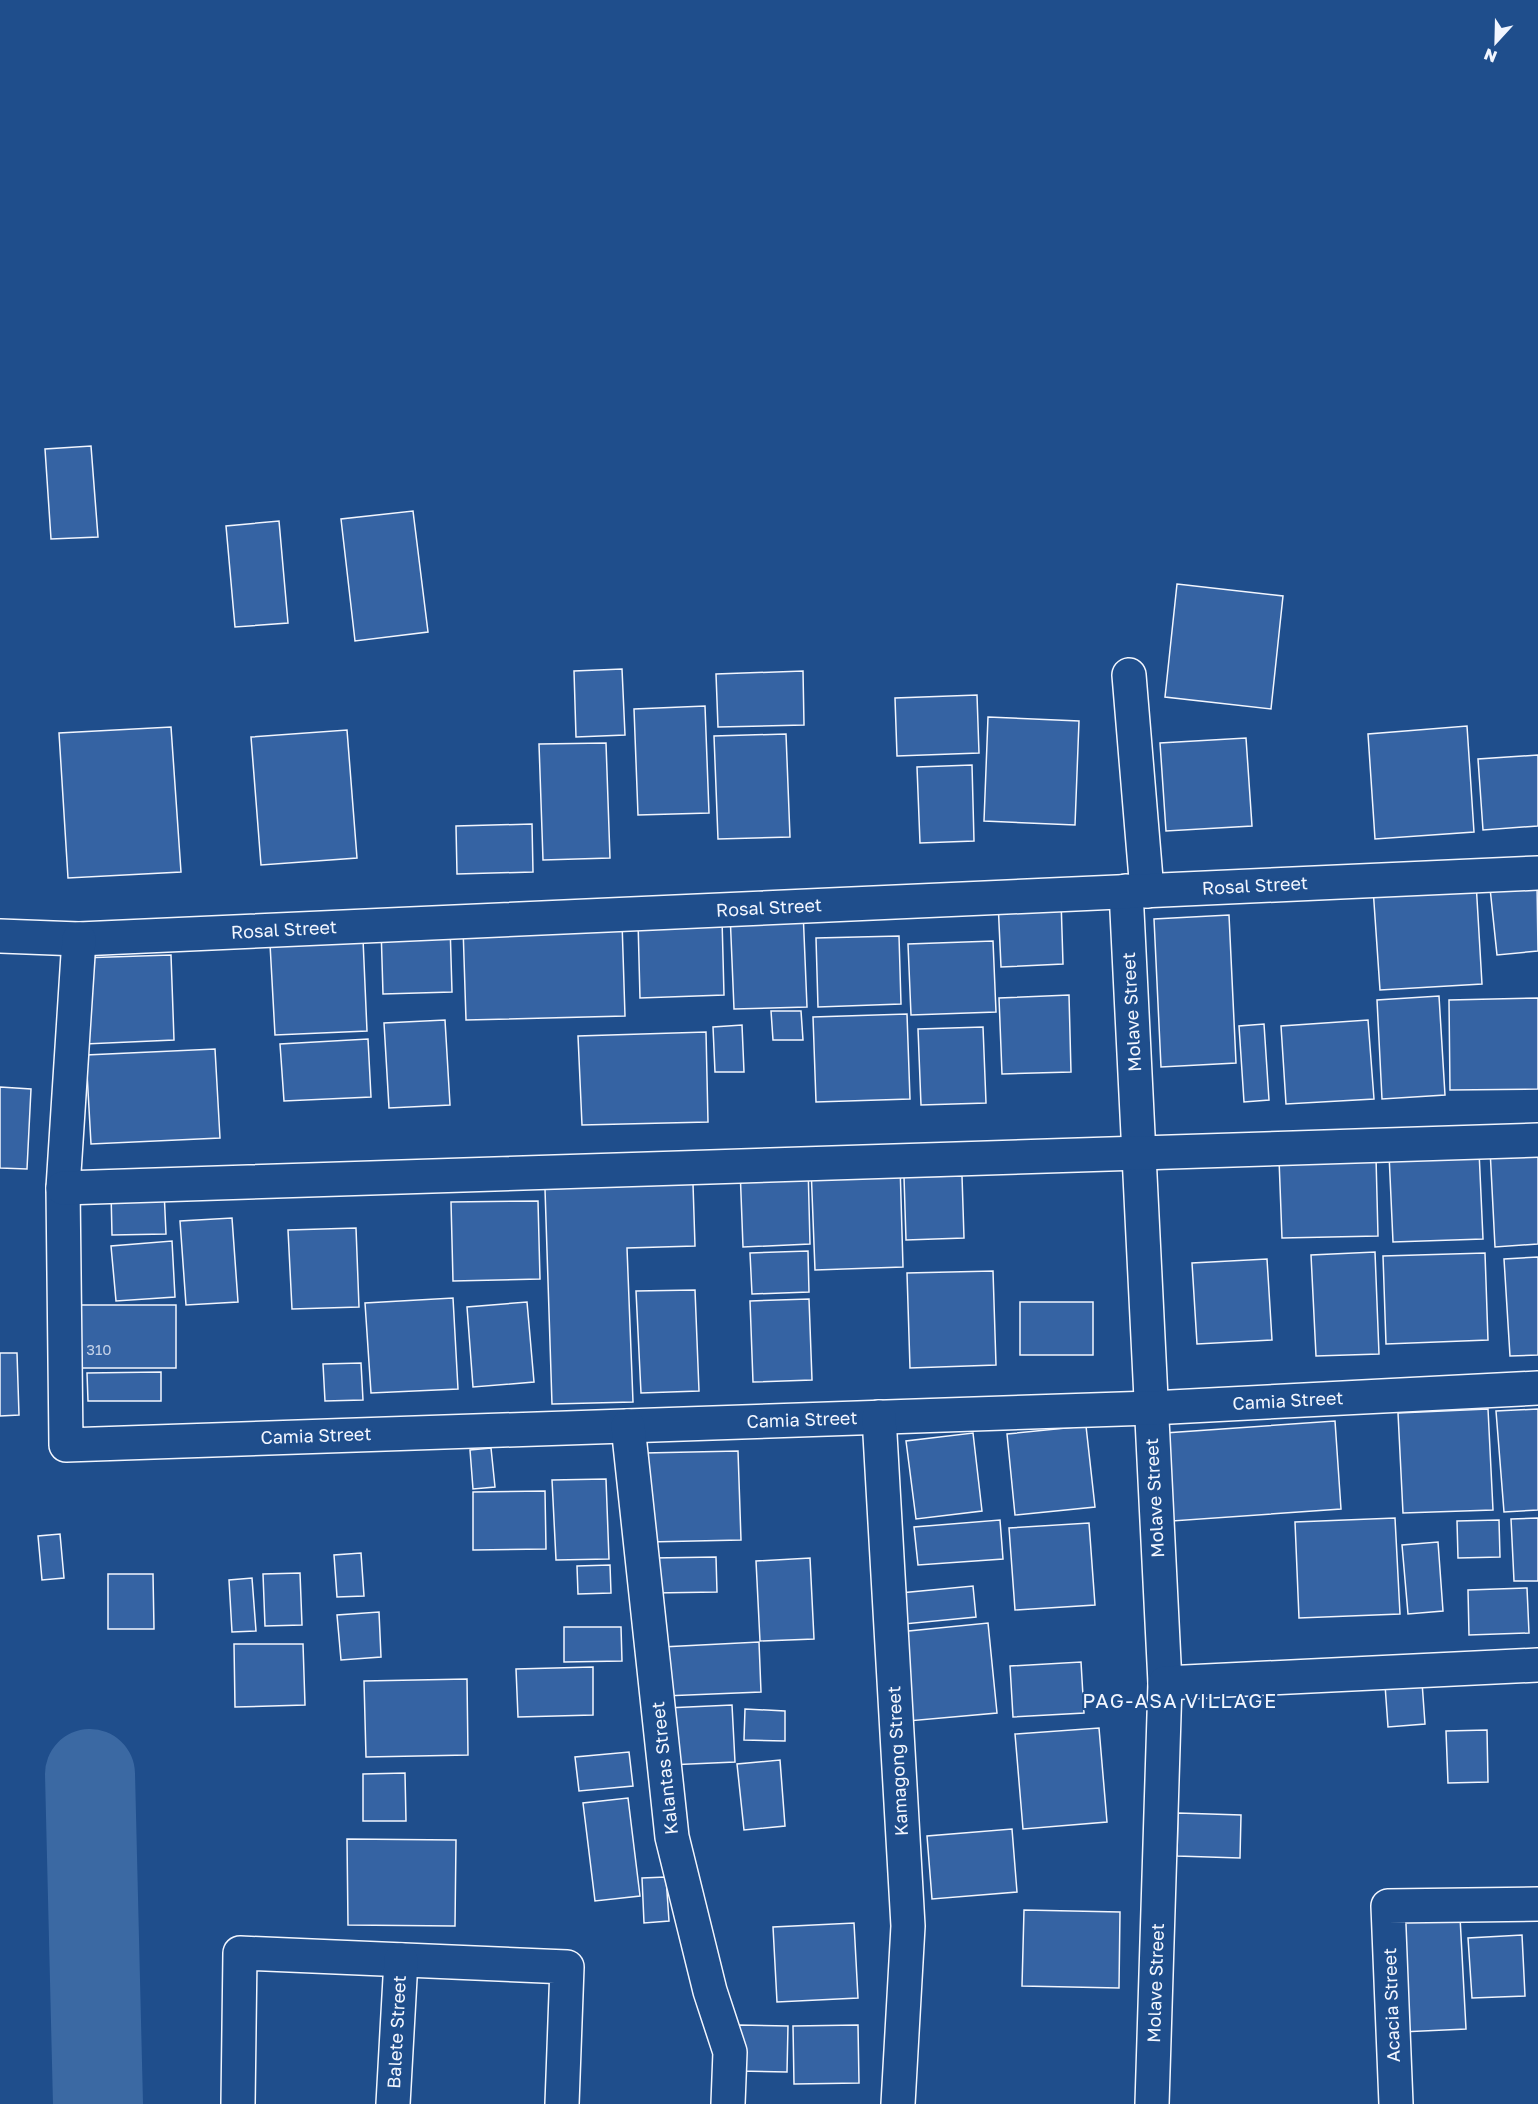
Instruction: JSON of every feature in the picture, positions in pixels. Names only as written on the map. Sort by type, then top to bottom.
[{"type":"street","name":"Molave Street","points":[[1129,675],[1137,891],[1139,1153],[1165,1683],[1152,2104]]},
{"type":"street","name":"Rosal Street","points":[[0,936],[80,939],[1538,873]]},
{"type":"street","points":[[80,939],[63,1188],[1538,1140]]},
{"type":"street","name":"Camia Street","points":[[63,1188],[66,1445],[1151,1408],[1538,1388]]},
{"type":"street","name":"Kamagong Street","points":[[879,1417],[908,1926],[898,2104]]},
{"type":"street","name":"Kalantas Street","points":[[628,1426],[672,1837],[710,1991],[730,2052],[728,2104]]},
{"type":"street","points":[[1165,1683],[1538,1665]]},
{"type":"street","name":"Acacia Street","points":[[1396,2104],[1388,1906],[1538,1904]]},
{"type":"street","points":[[238,2104],[240,1953],[567,1967],[562,2104]]},
{"type":"street","name":"Balete Street","points":[[393,2104],[401,1960]]},
{"type":"building","points":[[91,446],[98,537],[51,539],[45,449]]},
{"type":"building","points":[[413,511],[428,632],[355,641],[341,519]]},
{"type":"building","points":[[279,521],[288,623],[235,627],[226,526]]},
{"type":"building","points":[[1177,584],[1283,596],[1271,709],[1165,697]]},
{"type":"building","points":[[622,669],[625,735],[576,737],[574,671]]},
{"type":"building","points":[[803,671],[804,725],[718,727],[716,674]]},
{"type":"building","points":[[977,695],[979,753],[897,756],[895,698]]},
{"type":"building","points":[[705,706],[709,813],[638,815],[634,709]]},
{"type":"building","points":[[988,717],[1079,721],[1075,825],[984,821]]},
{"type":"building","points":[[1467,726],[1474,832],[1375,839],[1368,734]]},
{"type":"building","points":[[171,727],[181,872],[68,878],[59,733]]},
{"type":"building","points":[[347,730],[357,858],[261,865],[251,737]]},
{"type":"building","points":[[786,734],[790,837],[718,839],[714,736]]},
{"type":"building","points":[[1246,738],[1252,826],[1166,831],[1160,743]]},
{"type":"building","points":[[606,743],[610,858],[543,860],[539,744]]},
{"type":"building","points":[[1538,755],[1538,826],[1483,830],[1478,759]]},
{"type":"building","points":[[972,765],[974,841],[920,843],[917,767]]},
{"type":"building","points":[[532,824],[533,872],[457,874],[456,826]]},
{"type":"building","points":[[1476,882],[1482,984],[1380,990],[1373,888]]},
{"type":"building","points":[[1537,883],[1538,951],[1497,955],[1490,888]]},
{"type":"building","points":[[1061,899],[1063,964],[1001,967],[998,901]]},
{"type":"building","points":[[803,910],[807,1007],[734,1009],[730,913]]},
{"type":"building","points":[[1229,915],[1236,1063],[1161,1067],[1154,919]]},
{"type":"building","points":[[722,919],[724,995],[640,998],[638,921]]},
{"type":"building","points":[[622,922],[625,1016],[466,1020],[463,927]]},
{"type":"building","points":[[450,924],[452,992],[383,994],[381,927]]},
{"type":"building","points":[[899,936],[901,1004],[818,1007],[816,938]]},
{"type":"building","points":[[363,939],[367,1031],[275,1035],[270,944]]},
{"type":"building","points":[[993,941],[996,1012],[911,1015],[908,944]]},
{"type":"building","points":[[171,955],[174,1040],[85,1044],[80,958]]},
{"type":"building","points":[[1069,995],[1071,1072],[1002,1074],[999,998]]},
{"type":"building","points":[[1439,996],[1445,1095],[1382,1099],[1377,1000]]},
{"type":"building","points":[[1538,998],[1538,1089],[1450,1090],[1449,1000]]},
{"type":"building","points":[[771,1011],[801,1011],[803,1040],[773,1040]]},
{"type":"building","points":[[907,1014],[910,1099],[816,1102],[813,1017]]},
{"type":"building","points":[[445,1020],[450,1105],[389,1108],[384,1023]]},
{"type":"building","points":[[1368,1020],[1374,1099],[1286,1104],[1281,1026]]},
{"type":"building","points":[[1264,1024],[1269,1100],[1244,1102],[1239,1026]]},
{"type":"building","points":[[742,1025],[744,1072],[715,1072],[713,1027]]},
{"type":"building","points":[[983,1027],[986,1103],[921,1105],[918,1029]]},
{"type":"building","points":[[706,1032],[708,1122],[582,1125],[578,1036]]},
{"type":"building","points":[[368,1039],[371,1097],[284,1101],[280,1044]]},
{"type":"building","points":[[215,1049],[220,1138],[91,1144],[86,1055]]},
{"type":"building","points":[[0,1087],[31,1089],[27,1169],[0,1168]]},
{"type":"building","points":[[1538,1147],[1538,1244],[1495,1247],[1490,1149]]},
{"type":"building","points":[[1479,1151],[1483,1239],[1393,1242],[1389,1154]]},
{"type":"building","points":[[1376,1157],[1378,1236],[1282,1238],[1279,1159]]},
{"type":"building","points":[[900,1164],[903,1267],[815,1270],[811,1167]]},
{"type":"building","points":[[808,1165],[810,1244],[743,1247],[740,1168]]},
{"type":"building","points":[[962,1176],[964,1238],[906,1240],[904,1177]]},
{"type":"building","points":[[693,1184],[695,1246],[627,1248],[633,1402],[552,1404],[545,1189]]},
{"type":"building","points":[[164,1190],[166,1234],[112,1235],[111,1192]]},
{"type":"building","points":[[538,1201],[540,1279],[453,1281],[451,1202]]},
{"type":"building","points":[[232,1218],[238,1302],[186,1305],[180,1221]]},
{"type":"building","points":[[356,1228],[359,1307],[292,1309],[288,1230]]},
{"type":"building","points":[[172,1241],[175,1297],[116,1301],[111,1246]]},
{"type":"building","points":[[808,1251],[809,1292],[752,1294],[750,1253]]},
{"type":"building","points":[[1375,1252],[1379,1354],[1316,1356],[1311,1255]]},
{"type":"building","points":[[1485,1253],[1488,1340],[1386,1344],[1383,1256]]},
{"type":"building","points":[[1538,1257],[1538,1355],[1510,1356],[1504,1259]]},
{"type":"building","points":[[1267,1259],[1272,1340],[1197,1344],[1192,1263]]},
{"type":"building","points":[[993,1271],[996,1365],[910,1368],[907,1273]]},
{"type":"building","points":[[695,1290],[699,1391],[641,1393],[636,1291]]},
{"type":"building","points":[[453,1298],[458,1389],[371,1393],[365,1303]]},
{"type":"building","points":[[809,1299],[812,1380],[753,1382],[750,1301]]},
{"type":"building","points":[[527,1302],[534,1382],[473,1387],[467,1307]]},
{"type":"building","points":[[1020,1302],[1093,1302],[1093,1355],[1020,1355]]},
{"type":"building","points":[[74,1305],[176,1305],[176,1368],[74,1368]]},
{"type":"building","points":[[0,1353],[17,1353],[19,1415],[0,1416]]},
{"type":"building","points":[[361,1363],[363,1400],[325,1401],[323,1364]]},
{"type":"building","points":[[161,1372],[161,1401],[88,1401],[87,1373]]},
{"type":"building","points":[[1488,1409],[1493,1510],[1403,1513],[1398,1413]]},
{"type":"building","points":[[1538,1409],[1538,1510],[1504,1512],[1496,1411]]},
{"type":"building","points":[[1335,1421],[1341,1509],[1172,1521],[1165,1433]]},
{"type":"building","points":[[1086,1426],[1095,1507],[1015,1515],[1007,1434]]},
{"type":"building","points":[[973,1433],[982,1511],[916,1519],[906,1441]]},
{"type":"building","points":[[491,1448],[495,1487],[473,1489],[470,1450]]},
{"type":"building","points":[[738,1451],[741,1540],[648,1542],[645,1453]]},
{"type":"building","points":[[606,1479],[609,1559],[556,1560],[552,1480]]},
{"type":"building","points":[[545,1491],[546,1549],[473,1550],[473,1492]]},
{"type":"building","points":[[1395,1518],[1400,1614],[1299,1618],[1295,1522]]},
{"type":"building","points":[[1538,1518],[1538,1581],[1514,1581],[1511,1519]]},
{"type":"building","points":[[1000,1520],[1003,1559],[918,1565],[914,1527]]},
{"type":"building","points":[[1499,1520],[1500,1557],[1458,1558],[1457,1521]]},
{"type":"building","points":[[1089,1523],[1095,1605],[1015,1610],[1009,1528]]},
{"type":"building","points":[[60,1534],[64,1578],[42,1580],[38,1536]]},
{"type":"building","points":[[1438,1542],[1443,1611],[1408,1614],[1402,1545]]},
{"type":"building","points":[[361,1553],[364,1596],[337,1597],[334,1555]]},
{"type":"building","points":[[716,1557],[717,1592],[654,1593],[653,1558]]},
{"type":"building","points":[[810,1558],[814,1639],[760,1641],[756,1561]]},
{"type":"building","points":[[610,1565],[611,1593],[578,1594],[577,1566]]},
{"type":"building","points":[[300,1573],[302,1625],[265,1626],[263,1574]]},
{"type":"building","points":[[108,1574],[153,1574],[154,1629],[108,1629]]},
{"type":"building","points":[[252,1578],[256,1631],[232,1632],[229,1580]]},
{"type":"building","points":[[973,1586],[976,1617],[904,1624],[900,1593]]},
{"type":"building","points":[[1527,1588],[1529,1633],[1469,1635],[1468,1590]]},
{"type":"building","points":[[379,1612],[381,1657],[341,1660],[337,1615]]},
{"type":"building","points":[[988,1623],[997,1713],[908,1721],[899,1632]]},
{"type":"building","points":[[564,1627],[621,1627],[622,1661],[564,1662]]},
{"type":"building","points":[[759,1642],[761,1692],[664,1696],[662,1647]]},
{"type":"building","points":[[234,1644],[303,1644],[305,1705],[235,1707]]},
{"type":"building","points":[[1081,1662],[1084,1713],[1013,1717],[1010,1666]]},
{"type":"building","points":[[593,1667],[593,1715],[518,1717],[516,1669]]},
{"type":"building","points":[[467,1679],[468,1755],[366,1757],[364,1681]]},
{"type":"building","points":[[1422,1682],[1425,1724],[1388,1727],[1385,1685]]},
{"type":"building","points":[[732,1705],[735,1762],[668,1765],[666,1708]]},
{"type":"building","points":[[745,1709],[785,1711],[785,1741],[744,1740]]},
{"type":"building","points":[[1099,1728],[1107,1822],[1023,1829],[1015,1734]]},
{"type":"building","points":[[1487,1730],[1488,1782],[1448,1783],[1446,1731]]},
{"type":"building","points":[[629,1752],[633,1786],[579,1791],[575,1757]]},
{"type":"building","points":[[780,1760],[785,1826],[744,1830],[737,1764]]},
{"type":"building","points":[[405,1773],[406,1821],[363,1821],[363,1774]]},
{"type":"building","points":[[628,1798],[640,1896],[595,1901],[583,1803]]},
{"type":"building","points":[[1178,1813],[1241,1815],[1240,1858],[1177,1856]]},
{"type":"building","points":[[1012,1829],[1017,1892],[932,1899],[927,1836]]},
{"type":"building","points":[[347,1839],[456,1840],[455,1926],[348,1925]]},
{"type":"building","points":[[666,1877],[669,1921],[644,1923],[642,1878]]},
{"type":"building","points":[[1024,1910],[1120,1912],[1119,1988],[1022,1986]]},
{"type":"building","points":[[1460,1917],[1466,2029],[1401,2032],[1396,1919]]},
{"type":"building","points":[[854,1923],[858,1998],[777,2002],[773,1927]]},
{"type":"building","points":[[1522,1935],[1525,1996],[1472,1998],[1468,1938]]},
{"type":"building","points":[[739,2025],[788,2026],[787,2072],[738,2071]]},
{"type":"building","points":[[858,2025],[859,2083],[794,2084],[793,2026]]},
{"type":"waterway","points":[[90,1774],[98,2104]]},
{"type":"district","name":"PAG-ASA VILLAGE","points":[[1180,1701]]}]
